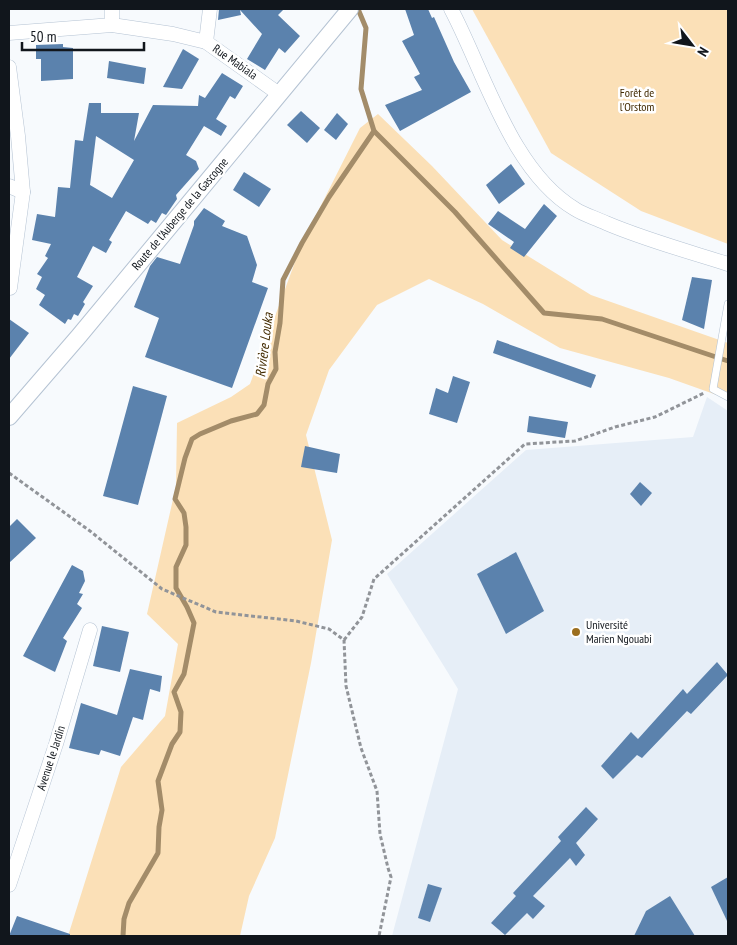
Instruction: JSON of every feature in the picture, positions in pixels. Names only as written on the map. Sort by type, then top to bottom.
[{"type":"street","points":[[112,9],[112,25]]},
{"type":"street","points":[[206,42],[210,9]]},
{"type":"street","name":"Route de l'Auberge de la Gascogne","points":[[9,417],[79,336],[349,9]]},
{"type":"street","points":[[451,9],[512,138],[530,166],[552,191],[575,209],[639,237],[728,264]]},
{"type":"street","name":"Rue Mabiala","points":[[9,33],[112,25],[173,34],[206,42],[279,94]]},
{"type":"street","points":[[9,67],[23,192],[10,288]]},
{"type":"street","points":[[9,186],[23,192]]},
{"type":"street","name":"Avenue le Jardin","points":[[9,885],[56,744],[90,630]]},
{"type":"lane","points":[[728,304],[713,389],[728,398]]},
{"type":"path","points":[[379,936],[391,877],[380,834],[377,791],[361,748],[346,686],[344,640],[362,617],[374,579],[525,444],[575,441],[615,427],[655,417],[713,389]]},
{"type":"path","points":[[9,473],[90,531],[162,589],[216,612],[296,620],[329,629],[344,640]]},
{"type":"shaded area","name":"Université Marien Ngouabi","points":[[707,397],[728,411],[728,936],[392,936],[458,689],[387,574],[526,450],[693,437]]},
{"type":"green space","name":"Forêt de l'Orstom","points":[[472,9],[728,9],[728,244],[641,211],[551,153]]},
{"type":"green space","points":[[378,114],[432,166],[502,240],[591,295],[728,343],[728,399],[669,378],[560,348],[483,304],[429,279],[377,305],[329,370],[306,435],[332,540],[311,663],[275,838],[249,896],[240,936],[68,936],[121,767],[165,716],[178,644],[147,614],[176,486],[177,423],[231,397],[250,384],[302,243],[360,128]]},
{"type":"building","points":[[219,9],[284,9],[278,15],[300,36],[285,53],[279,48],[265,70],[247,59],[262,34],[240,10],[241,15],[218,20]]},
{"type":"building","points":[[405,9],[428,9],[432,18],[434,17],[454,62],[471,92],[400,131],[385,105],[422,90],[414,77],[420,74],[402,41],[414,35]]},
{"type":"building","points":[[63,44],[63,47],[73,48],[73,79],[41,81],[41,59],[36,59],[36,45]]},
{"type":"building","points":[[183,49],[199,59],[182,89],[163,87]]},
{"type":"building","points":[[109,61],[146,68],[144,84],[107,78]]},
{"type":"building","points":[[222,73],[243,86],[235,99],[230,96],[216,119],[227,126],[221,136],[204,126],[186,155],[196,161],[199,169],[176,195],[177,199],[166,215],[162,213],[156,223],[151,220],[148,224],[126,211],[109,240],[112,242],[106,253],[93,246],[77,277],[93,286],[83,302],[85,304],[78,316],[74,314],[71,320],[68,319],[65,324],[39,305],[45,295],[36,289],[42,277],[37,274],[48,258],[45,256],[51,244],[32,240],[37,214],[55,217],[58,187],[70,188],[75,140],[83,141],[89,103],[101,103],[101,113],[139,113],[134,141],[153,105],[198,106],[199,95],[205,98]],"holes":[[[96,136],[134,160],[112,198],[90,185]]]},
{"type":"building","points":[[301,111],[320,128],[307,143],[287,125]]},
{"type":"building","points":[[337,113],[348,124],[336,140],[324,130]]},
{"type":"building","points":[[511,164],[525,184],[499,204],[486,185]]},
{"type":"building","points":[[244,172],[271,189],[259,207],[233,190]]},
{"type":"building","points":[[544,204],[557,216],[524,257],[510,248],[514,242],[488,224],[498,211],[525,229]]},
{"type":"building","points":[[204,208],[225,221],[222,226],[247,236],[257,265],[252,282],[268,288],[232,388],[145,357],[159,318],[134,307],[150,266],[157,257],[180,264],[194,221]]},
{"type":"building","points":[[692,277],[712,280],[704,329],[682,320]]},
{"type":"building","points":[[9,319],[29,333],[9,359]]},
{"type":"building","points":[[497,340],[596,375],[591,388],[493,353]]},
{"type":"building","points":[[453,376],[470,382],[457,423],[429,414],[436,388],[448,393]]},
{"type":"building","points":[[133,386],[167,396],[138,505],[103,496]]},
{"type":"building","points":[[529,416],[568,422],[565,438],[527,432]]},
{"type":"building","points":[[305,446],[340,454],[337,473],[301,467]]},
{"type":"building","points":[[640,482],[652,493],[641,506],[630,494]]},
{"type":"building","points":[[17,519],[36,538],[9,563],[9,527]]},
{"type":"building","points":[[516,552],[544,611],[506,634],[477,574]]},
{"type":"building","points":[[72,565],[83,571],[85,581],[79,593],[83,594],[77,604],[82,608],[63,638],[67,641],[55,672],[23,656]]},
{"type":"building","points":[[102,626],[129,632],[120,672],[93,666]]},
{"type":"building","points":[[717,662],[728,675],[691,714],[687,711],[642,758],[637,755],[613,779],[601,766],[631,732],[638,739],[683,689],[687,694]]},
{"type":"building","points":[[130,669],[162,676],[160,692],[150,689],[143,720],[133,717],[120,756],[101,750],[99,755],[69,748],[81,703],[117,715]]},
{"type":"building","points":[[586,807],[598,819],[576,843],[585,855],[576,866],[570,858],[533,896],[545,906],[533,919],[527,913],[505,935],[491,923],[516,896],[513,893],[561,841],[558,837]]},
{"type":"building","points":[[728,877],[728,923],[711,887]]},
{"type":"building","points":[[428,884],[442,888],[430,922],[418,918]]},
{"type":"building","points":[[670,896],[695,936],[634,936],[646,911]]},
{"type":"building","points":[[17,916],[70,934],[70,936],[9,936]]},
{"type":"waterway","name":"Rivière Louka","points":[[123,936],[124,919],[129,903],[158,853],[162,810],[158,781],[172,744],[180,732],[181,712],[174,692],[184,674],[194,623],[176,588],[176,567],[186,545],[186,527],[184,513],[175,499],[185,458],[192,439],[231,421],[257,414],[264,405],[268,384],[276,369],[275,352],[280,323],[283,280],[329,197],[374,131],[361,89],[366,28],[358,9]]},
{"type":"waterway","points":[[374,131],[455,212],[544,313],[602,319],[728,361]]},
{"type":"place","name":"Université Marien Ngouabi","points":[[576,632]]}]
